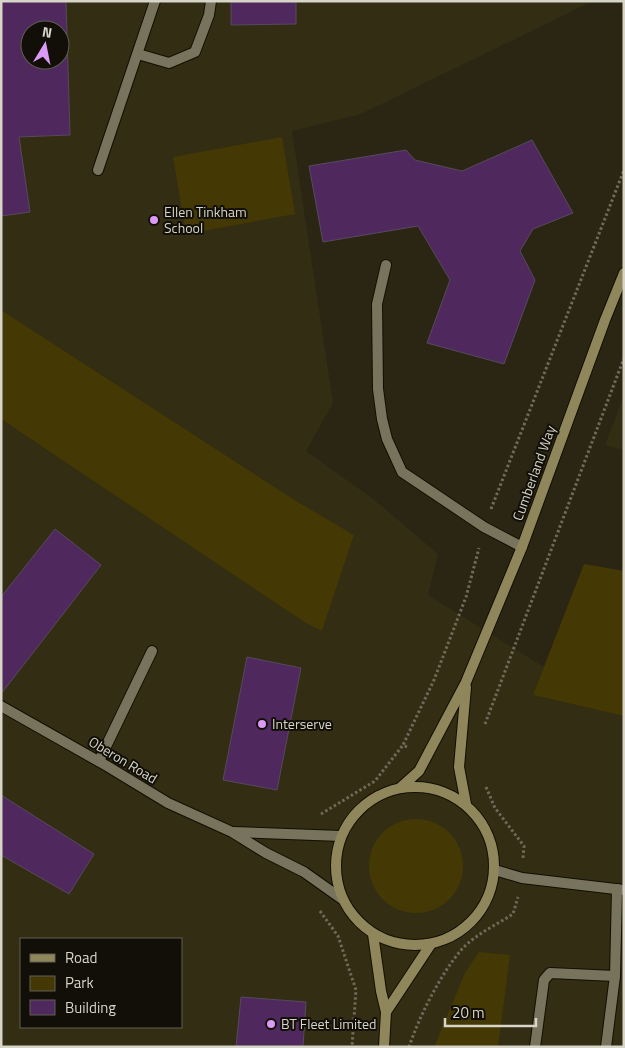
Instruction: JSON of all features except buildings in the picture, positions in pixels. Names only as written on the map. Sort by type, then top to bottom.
[{"type":"main road","name":"Cumberland Way","points":[[400,788],[419,771],[466,682],[522,547],[624,273]]},
{"type":"main road","name":"Cumberland Way","points":[[466,682],[459,767],[466,804]]},
{"type":"main road","points":[[423,787],[447,793],[466,804],[484,827],[491,843],[495,870],[492,886],[485,904],[472,922],[454,936],[431,944],[392,942],[373,934],[350,913],[342,899],[336,878],[336,857],[341,836],[349,821],[360,808],[374,798],[400,788],[423,787]]},
{"type":"main road","points":[[373,934],[386,1012],[384,1047]]},
{"type":"main road","points":[[386,1012],[431,944]]},
{"type":"street","points":[[98,170],[155,1]]},
{"type":"street","points":[[138,54],[169,63],[195,52],[209,15],[211,1]]},
{"type":"street","points":[[386,264],[377,304],[378,389],[387,438],[402,472],[484,527],[522,547]]},
{"type":"street","points":[[99,761],[152,651]]},
{"type":"street","name":"Oberon Road","points":[[1,706],[99,761],[168,803],[232,832],[304,872],[342,899]]},
{"type":"street","name":"Oberon Road","points":[[232,832],[341,836]]},
{"type":"street","points":[[495,870],[522,878],[620,889],[615,976],[606,1047]]},
{"type":"street","points":[[535,1047],[544,980],[550,973],[615,976]]},
{"type":"path","points":[[485,727],[624,358]]},
{"type":"path","points":[[320,814],[375,781],[404,745]]},
{"type":"path","points":[[409,1047],[415,1028],[438,986],[462,949],[513,914],[522,878]]},
{"type":"path","points":[[315,905],[338,936],[356,990],[352,1047]]},
{"type":"shaded area","points":[[1,1],[593,1],[361,114],[292,131],[333,403],[306,451],[372,498],[438,554],[428,595],[544,667],[533,695],[624,716],[624,1047],[1,1047],[1,419],[304,622],[322,631],[354,535],[293,499],[1,310]]},
{"type":"shaded area","points":[[624,395],[624,450],[605,445]]},
{"type":"green space","points":[[282,137],[295,214],[186,234],[173,157]]},
{"type":"green space","points":[[1,310],[293,499],[354,535],[322,631],[304,622],[1,419]]},
{"type":"green space","points":[[584,564],[624,571],[624,716],[533,695]]},
{"type":"green space","points":[[416,819],[434,823],[449,833],[459,848],[463,866],[459,884],[449,899],[434,909],[416,913],[398,909],[383,899],[373,884],[369,866],[373,848],[383,833],[398,823]]},
{"type":"green space","points":[[479,952],[510,955],[498,1047],[434,1047],[465,973]]},
{"type":"place","name":"Ellen Tinkham School","points":[[154,220]]},
{"type":"place","name":"Interserve","points":[[262,724]]},
{"type":"place","name":"BT Fleet Limited","points":[[271,1024]]}]
